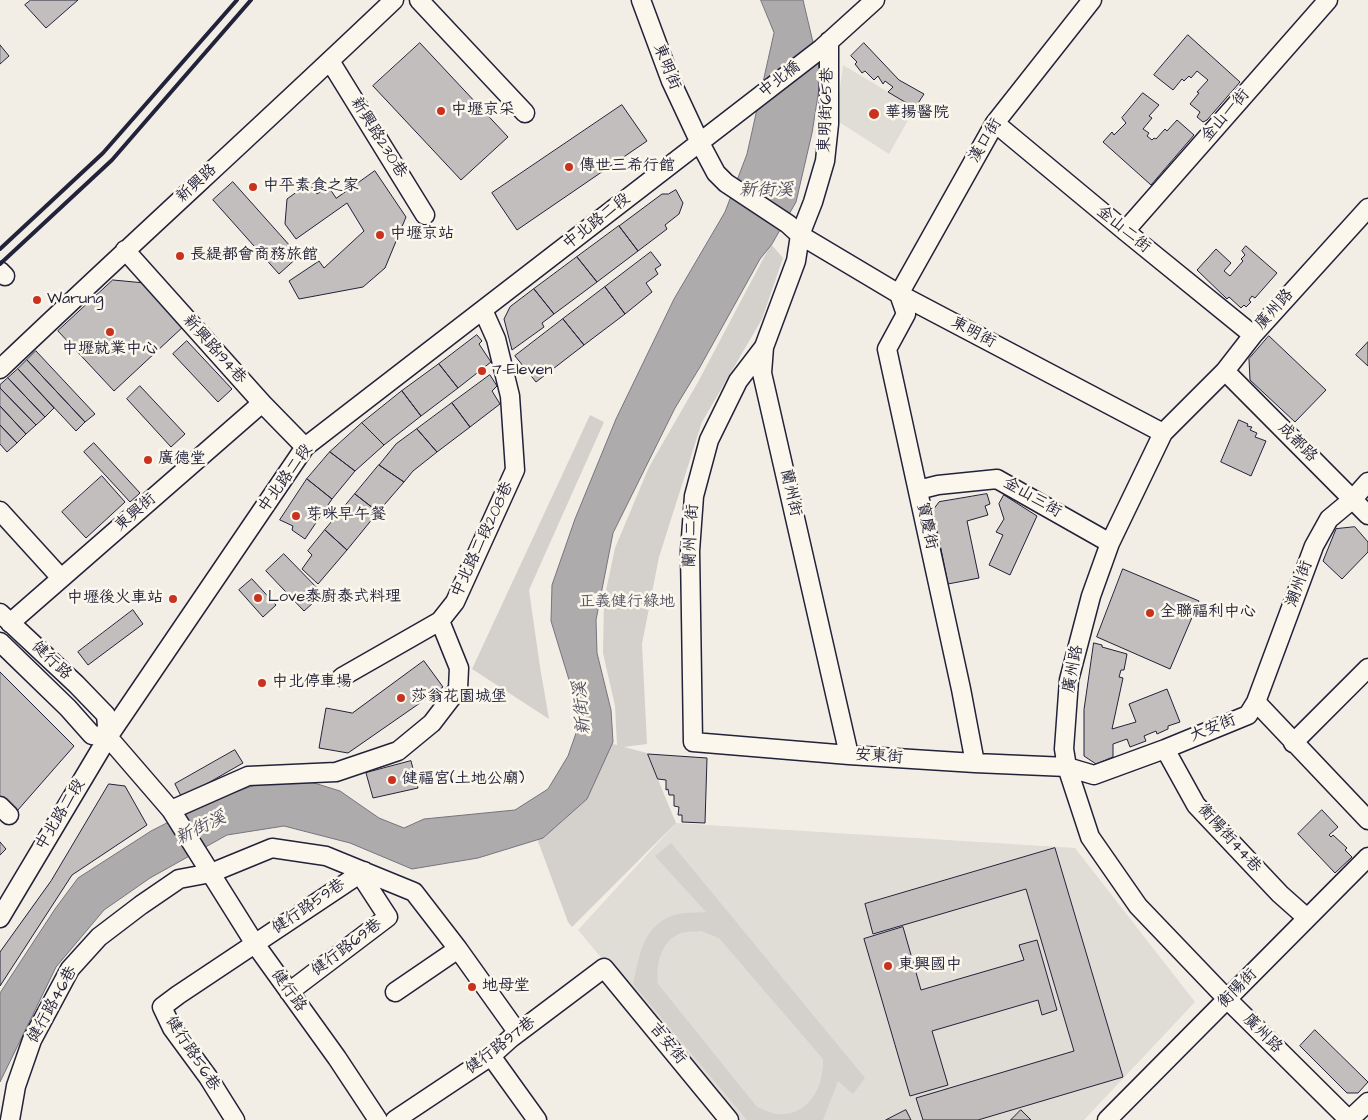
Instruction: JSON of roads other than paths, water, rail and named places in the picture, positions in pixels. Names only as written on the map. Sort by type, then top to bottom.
[{"type":"street","name":"新興路","points":[[0,369],[394,0]]},
{"type":"street","points":[[419,0],[525,113]]},
{"type":"street","name":"東明街","points":[[641,0],[671,81],[716,173],[726,183],[794,229],[899,294],[1163,433]]},
{"type":"street","points":[[826,44],[875,0]]},
{"type":"street","name":"漢口街","points":[[899,294],[995,123],[1092,0]]},
{"type":"street","name":"金山一街","points":[[1124,231],[1328,0]]},
{"type":"street","name":"中北橋","points":[[739,112],[826,44]]},
{"type":"street","name":"東明街65巷","points":[[794,229],[813,202],[825,161],[829,124],[826,44]]},
{"type":"street","name":"新興路230巷","points":[[330,61],[425,215]]},
{"type":"street","name":"中北路二段","points":[[0,918],[108,737],[305,447],[739,112]]},
{"type":"street","name":"金山二街","points":[[995,123],[1124,231],[1253,335]]},
{"type":"street","name":"廣州路","points":[[1349,1120],[1228,1000],[1138,906],[1090,837],[1067,767],[1064,748],[1069,680],[1090,596],[1110,543],[1163,433],[1225,371],[1253,335],[1368,208]]},
{"type":"street","name":"蘭州街","points":[[794,229],[796,261],[764,347],[762,373],[849,754]]},
{"type":"street","name":"新興路194巷","points":[[125,250],[262,403],[305,447]]},
{"type":"street","name":"寶慶街","points":[[899,294],[906,314],[887,349],[961,689],[975,763]]},
{"type":"street","name":"中北路二段208巷","points":[[440,621],[455,602],[515,470],[510,396],[496,339],[483,310]]},
{"type":"street","name":"蘭州二街","points":[[692,742],[690,551],[694,496],[709,440],[738,382],[764,347]]},
{"type":"street","name":"成都路","points":[[1225,371],[1368,515]]},
{"type":"street","name":"東興街","points":[[5,618],[61,578],[262,403]]},
{"type":"street","name":"金山三街","points":[[918,490],[938,485],[998,478],[1110,543]]},
{"type":"street","name":"潮州街","points":[[1256,702],[1314,546],[1329,519],[1353,499],[1368,482]]},
{"type":"street","points":[[0,511],[61,578]]},
{"type":"street","name":"健行路","points":[[5,618],[76,684],[106,715],[108,737],[172,813],[255,944],[337,1058],[378,1120]]},
{"type":"street","points":[[172,813],[248,776],[336,772],[398,751],[432,723],[458,689],[459,668],[440,621],[342,677]]},
{"type":"street","name":"健行路","points":[[0,642],[68,708],[92,735],[108,737]]},
{"type":"street","points":[[1293,743],[1368,668]]},
{"type":"street","points":[[1256,702],[1368,820]]},
{"type":"street","name":"大安街","points":[[1067,767],[1094,775],[1165,749],[1248,715],[1256,702]]},
{"type":"street","name":"安東街","points":[[692,742],[975,763],[1067,767]]},
{"type":"street","name":"衡陽街44巷","points":[[1165,749],[1196,805],[1280,894],[1308,918]]},
{"type":"street","name":"健行路46巷","points":[[10,1120],[16,1086],[32,1040],[70,969],[99,937],[140,905],[179,879],[207,866],[272,848],[326,856],[362,873],[414,892],[458,949],[518,1033]]},
{"type":"street","name":"衡陽街","points":[[1107,1120],[1368,857]]},
{"type":"street","name":"健行路59巷","points":[[255,944],[362,873]]},
{"type":"street","name":"健行路69巷","points":[[289,992],[388,917],[362,873]]},
{"type":"street","name":"健行路56巷","points":[[230,1118],[208,1077],[172,1028],[162,1007],[255,944]]},
{"type":"street","points":[[395,992],[458,949]]},
{"type":"street","name":"健行路97巷","points":[[395,1120],[491,1056],[518,1033],[604,968]]},
{"type":"street","name":"吉安街","points":[[604,968],[729,1120]]},
{"type":"street","points":[[491,1056],[537,1120]]},
{"type":"street","points":[[1349,1120],[1368,1102]]},
{"type":"water","name":"新街溪","points":[[761,0],[803,0],[821,76],[812,133],[796,202],[772,244],[760,259],[675,408],[613,533],[596,620],[597,653],[611,710],[613,742],[587,799],[543,838],[478,858],[412,869],[350,843],[284,826],[227,835],[150,878],[104,910],[56,967],[0,1082],[0,993],[55,909],[78,878],[151,831],[208,802],[258,784],[311,782],[340,791],[379,818],[404,828],[424,819],[515,810],[548,789],[568,756],[581,719],[551,621],[552,585],[575,519],[616,419],[674,299],[725,212],[747,154],[774,33]]},
{"type":"railway","points":[[0,249],[103,153],[237,0]]},
{"type":"railway","points":[[0,264],[112,160],[251,0]]},
{"type":"place","name":"中壢京采","points":[[441,111]]},
{"type":"place","name":"華揚醫院","points":[[874,114]]},
{"type":"place","name":"傳世三希行館","points":[[569,167]]},
{"type":"place","name":"中平素食之家","points":[[253,187]]},
{"type":"place","name":"中壢京站","points":[[380,235]]},
{"type":"place","name":"長緹都會商務旅館","points":[[180,256]]},
{"type":"place","name":"Warung","points":[[37,300]]},
{"type":"place","name":"中壢就業中心","points":[[110,332]]},
{"type":"place","name":"7-Eleven","points":[[482,371]]},
{"type":"place","name":"廣德堂","points":[[148,460]]},
{"type":"place","name":"芽咪早午餐","points":[[296,516]]},
{"type":"place","name":"Love泰廚泰式料理","points":[[258,598]]},
{"type":"place","name":"中壢後火車站","points":[[173,599]]},
{"type":"place","name":"全聯福利中心","points":[[1150,613]]},
{"type":"place","name":"中北停車場","points":[[262,683]]},
{"type":"place","name":"莎翁花園城堡","points":[[401,698]]},
{"type":"place","name":"健福宮(土地公廟)","points":[[392,780]]},
{"type":"place","name":"東興國中","points":[[888,966]]},
{"type":"place","name":"地母堂","points":[[472,987]]},
{"type":"park label","name":"正義健行綠地","points":[[627,603]]}]
